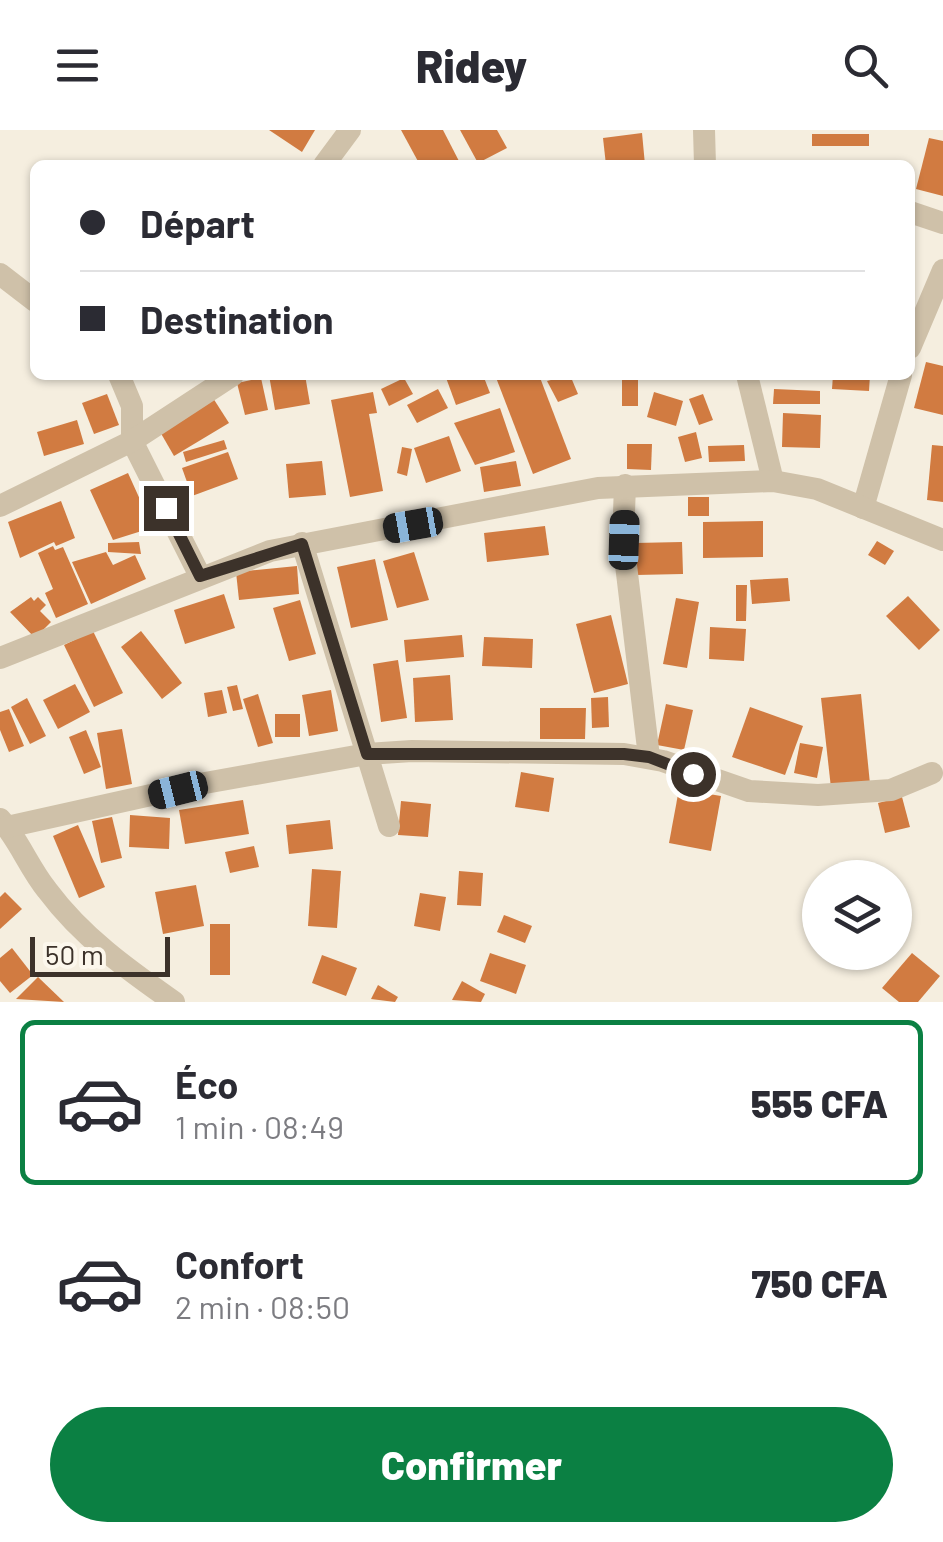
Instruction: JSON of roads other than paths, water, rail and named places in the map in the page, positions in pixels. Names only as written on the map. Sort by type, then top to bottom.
[{"type":"street","points":[[328,160],[350,130]]},
{"type":"street","points":[[704,130],[705,160]]},
{"type":"street","points":[[915,214],[943,223]]},
{"type":"street","points":[[915,336],[943,270]]},
{"type":"street","points":[[0,274],[30,297]]},
{"type":"street","points":[[121,380],[132,406],[132,441],[200,576]]},
{"type":"street","points":[[0,506],[132,441],[225,380]]},
{"type":"street","points":[[748,380],[773,482]]},
{"type":"street","points":[[863,508],[899,380]]},
{"type":"street","points":[[0,658],[200,576],[302,544],[625,485],[773,482],[817,489],[943,540]]},
{"type":"street","points":[[625,485],[624,540],[649,757]]},
{"type":"street","points":[[302,544],[389,826]]},
{"type":"street","points":[[174,1002],[106,955],[71,919],[45,889],[4,823],[367,754],[649,757],[724,786],[800,794],[890,790],[932,773]]}]
